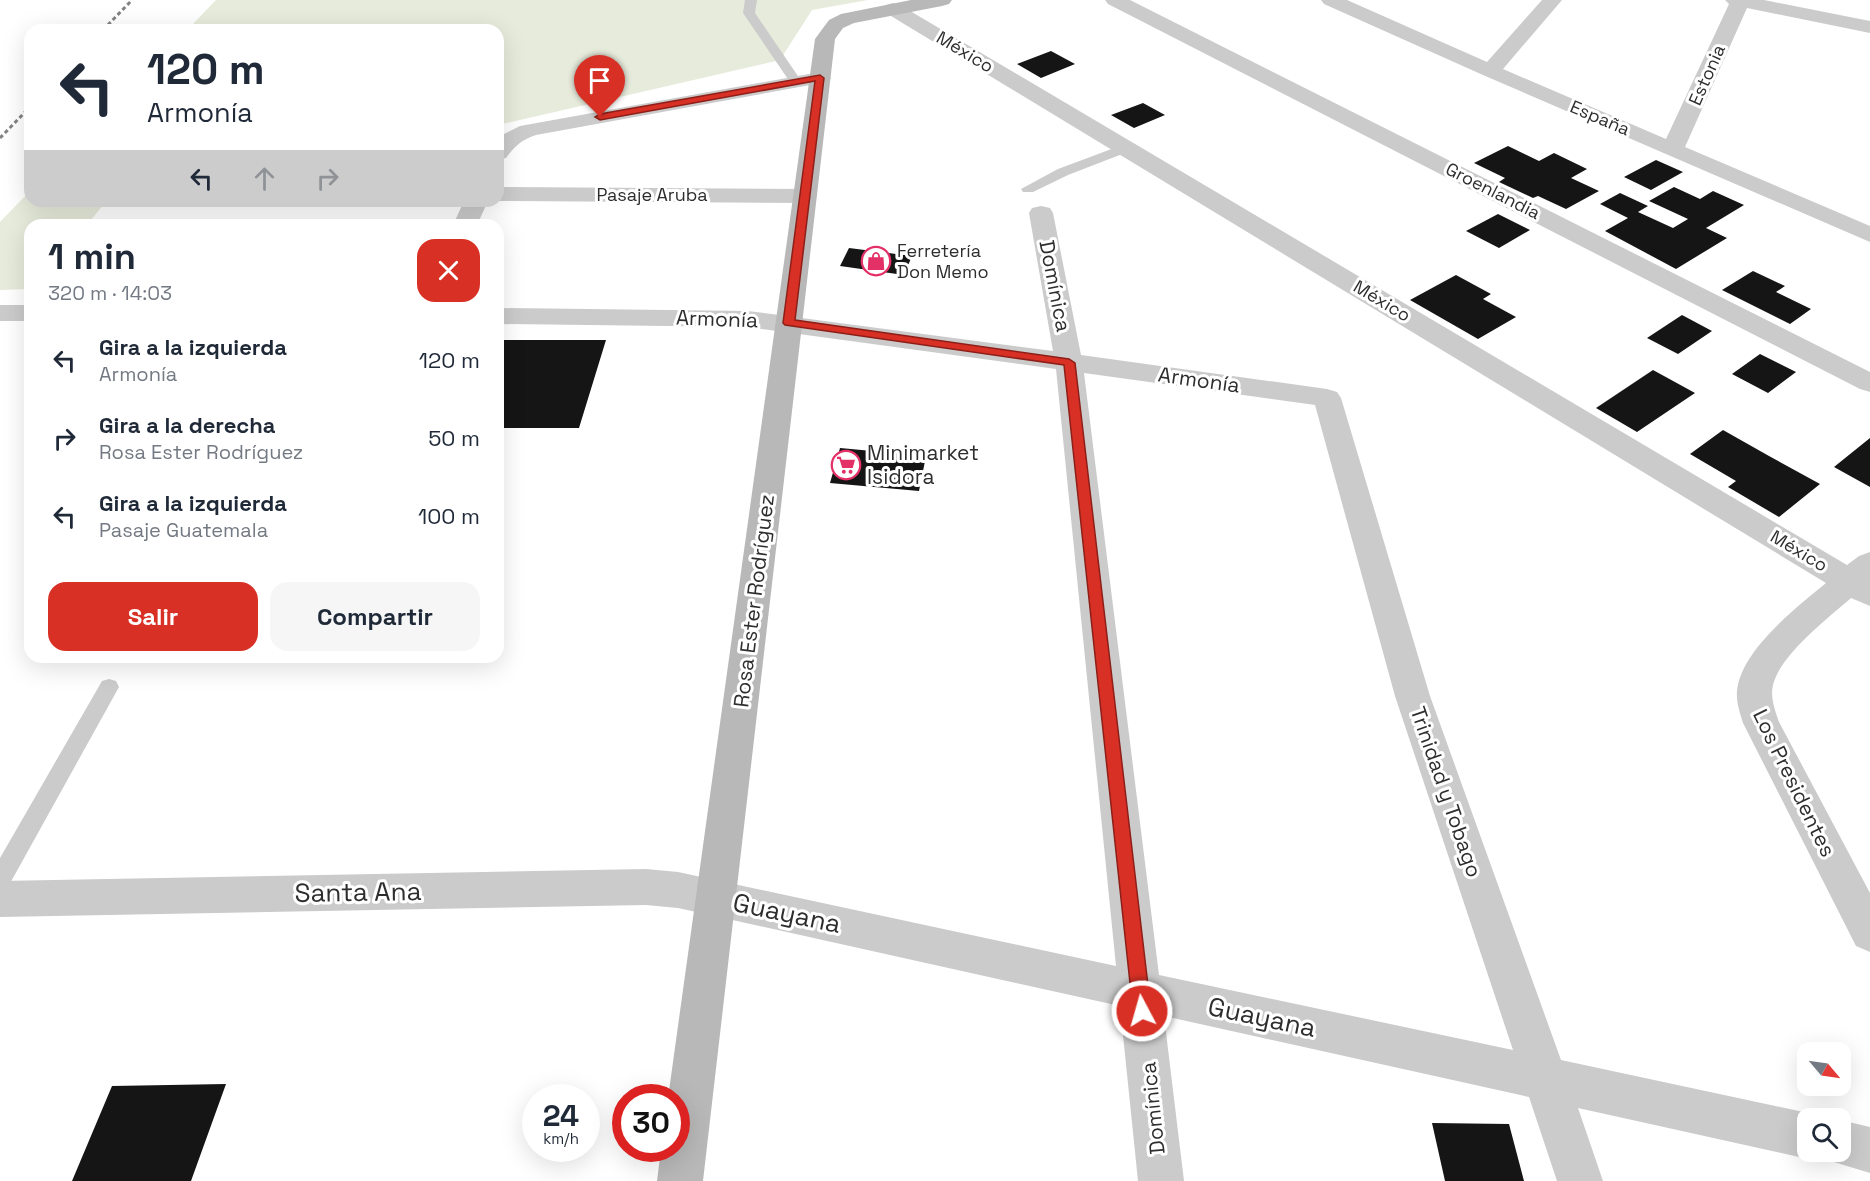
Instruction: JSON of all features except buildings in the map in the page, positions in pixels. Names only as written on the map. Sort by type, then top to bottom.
[{"type":"street","points":[[893,9],[942,0]]},
{"type":"street","name":"Groenlandia","points":[[1115,0],[1870,383]]},
{"type":"street","name":"España","points":[[1331,0],[1673,149],[1867,227]]},
{"type":"street","points":[[1490,71],[1552,0]]},
{"type":"street","points":[[1737,1],[1870,27]]},
{"type":"street","name":"Estonia","points":[[1673,149],[1737,1]]},
{"type":"street","name":"Rosa Ester Rodríguez","points":[[680,1181],[805,196],[808,80],[825,39],[836,24],[860,15],[893,9]]},
{"type":"street","name":"México","points":[[893,9],[1125,148],[1863,580]]},
{"type":"street","points":[[504,143],[513,136],[534,129],[808,80]]},
{"type":"street","name":"Pasaje Aruba","points":[[504,194],[805,196]]},
{"type":"street","name":"Domínica","points":[[1034,201],[1069,363],[1161,1181]]},
{"type":"street","points":[[0,313],[24,313]]},
{"type":"street","name":"Armonía","points":[[504,316],[748,319],[789,323],[1327,398]]},
{"type":"street","name":"Trinidad y Tobago","points":[[1327,398],[1387,616],[1423,728],[1580,1181]]},
{"type":"street","name":"Los Presidentes","points":[[1863,580],[1775,649],[1755,683],[1754,701],[1761,723],[1870,933]]},
{"type":"street","name":"Santa Ana","points":[[0,899],[646,887],[678,890],[716,898]]},
{"type":"street","name":"Guayana","points":[[716,898],[1797,1134]]},
{"type":"street","points":[[1851,1146],[1870,1150]]},
{"type":"lane","points":[[751,0],[749,13],[808,80]]},
{"type":"lane","name":"Domínica","points":[[1034,201],[1063,172],[1125,148]]},
{"type":"lane","points":[[0,880],[109,687]]},
{"type":"green space","points":[[216,0],[868,0],[812,10],[780,60],[504,124],[504,24],[193,24]]},
{"type":"green space","points":[[24,197],[24,207],[101,207],[92,219],[24,219],[24,289],[0,290],[0,222]]},
{"type":"railway","points":[[109,24],[132,0]]},
{"type":"railway","points":[[0,138],[24,113]]},
{"type":"place","name":"Ferretería Don Memo","points":[[876,261]]},
{"type":"place","name":"Minimarket Isidora","points":[[846,465]]},
{"type":"route","points":[[600,117],[820,78],[789,323],[1069,363],[1142,1011]]}]
